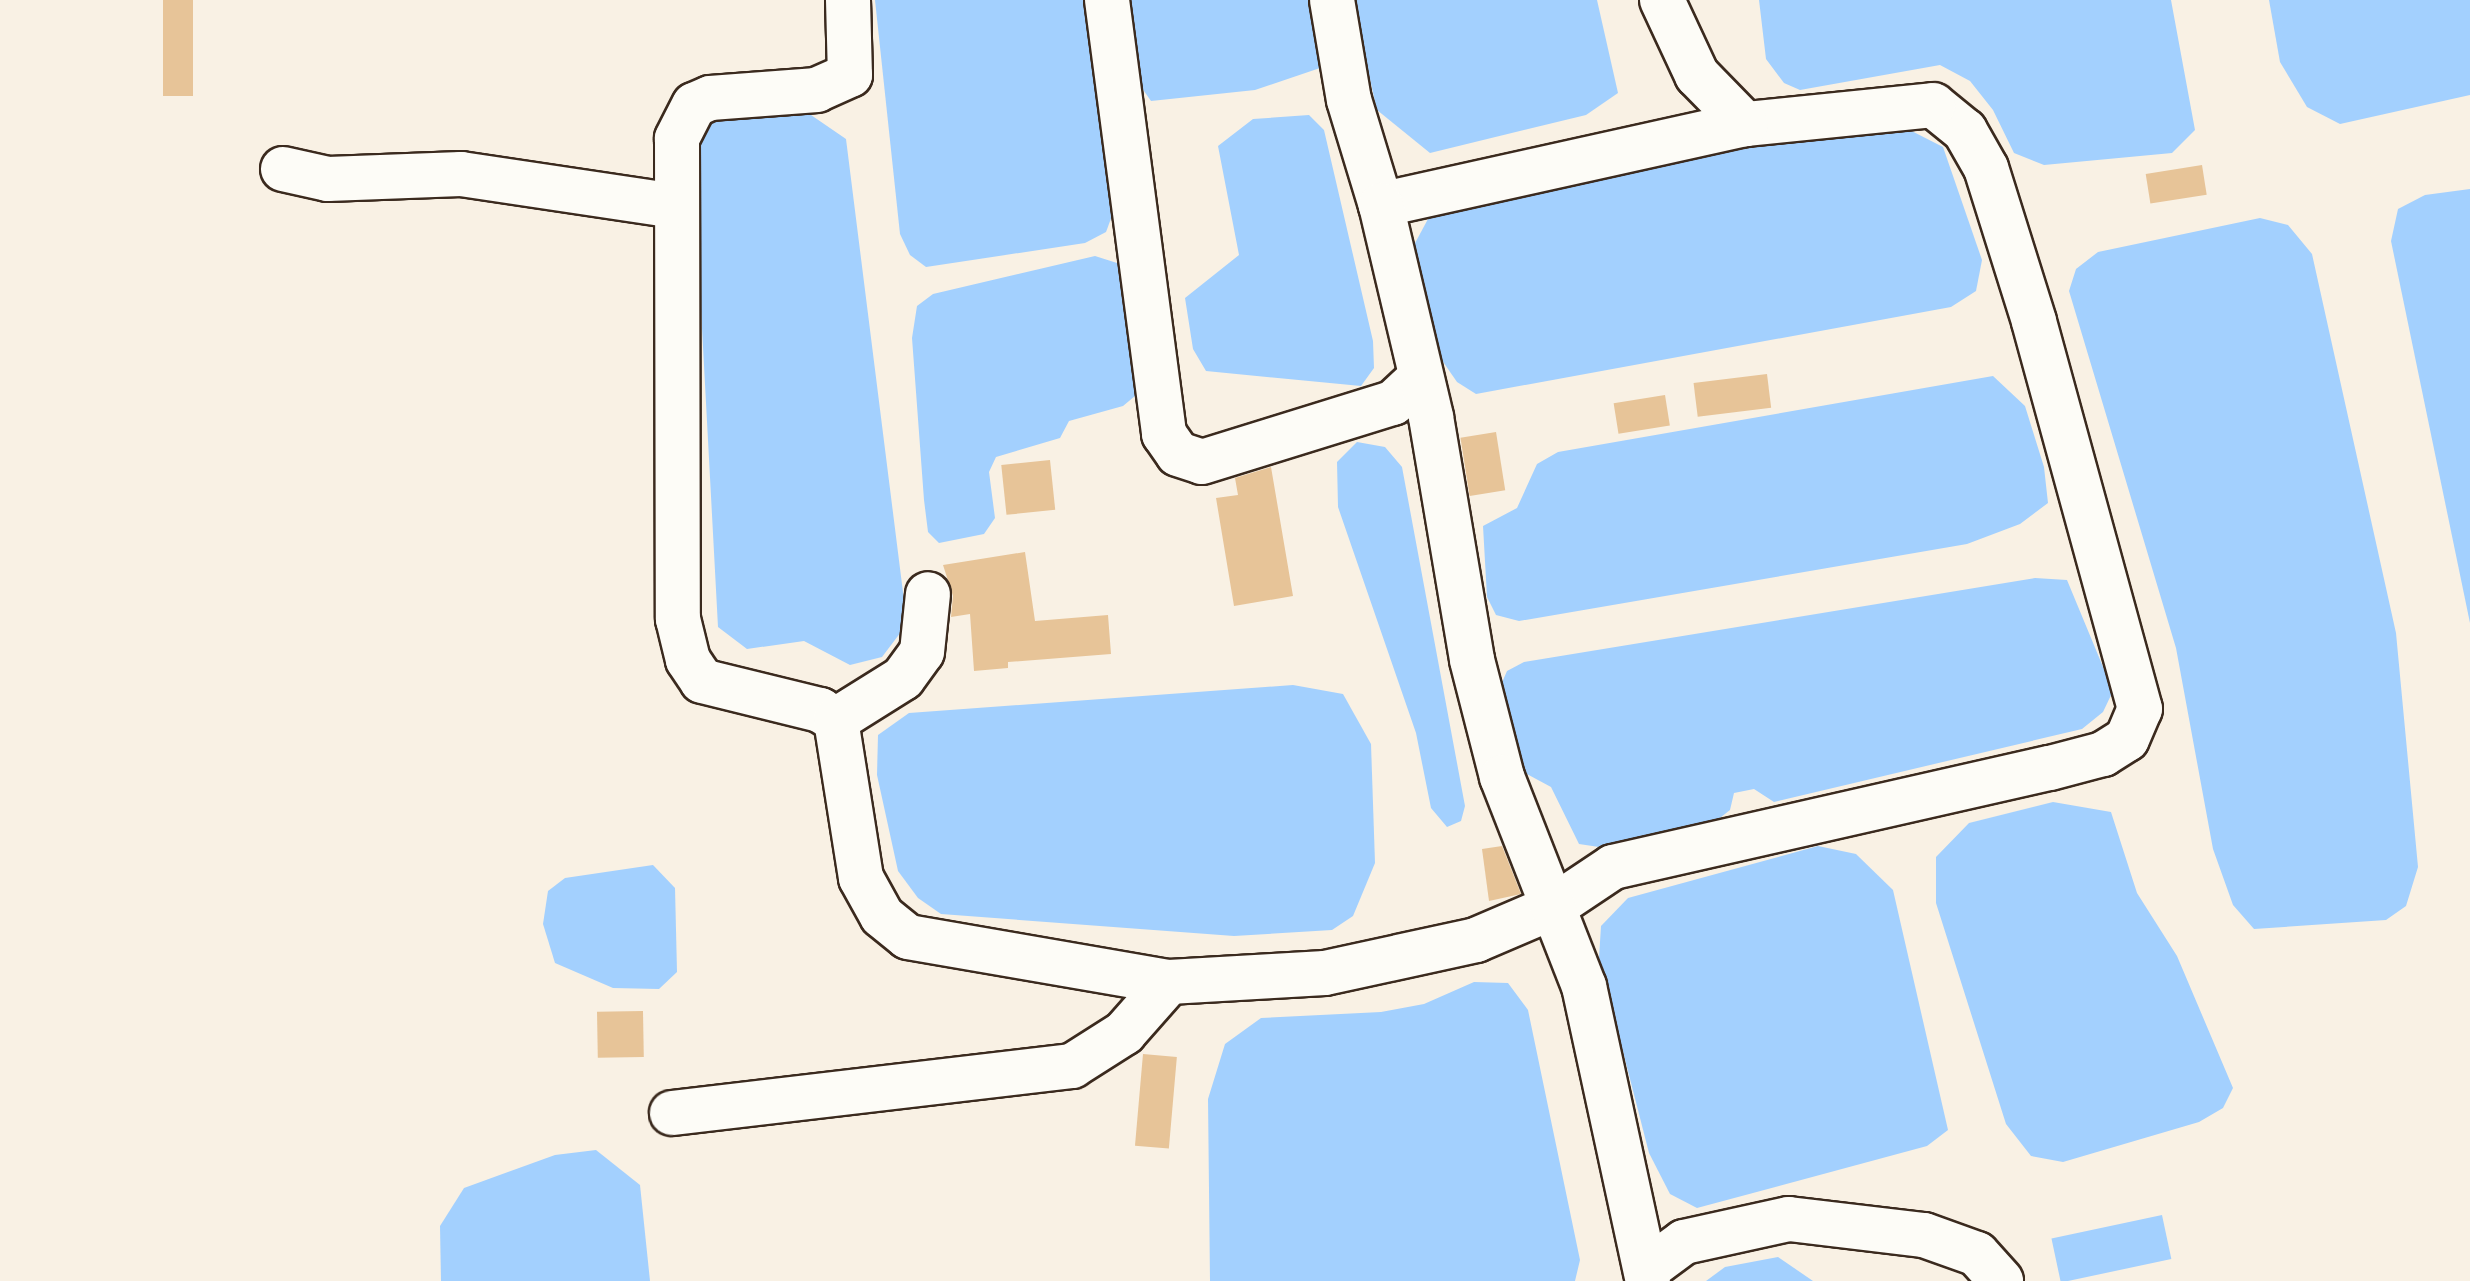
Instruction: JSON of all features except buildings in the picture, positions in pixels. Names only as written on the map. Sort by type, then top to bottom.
[{"type":"street","points":[[848,0],[850,75],[817,90],[710,98],[694,105],[677,139],[674,206],[678,619],[688,660],[702,681],[820,710],[836,720],[861,878],[882,916],[908,937],[1169,982],[1325,973],[1419,956],[1553,907],[1613,867],[2103,754],[2127,739],[2137,722],[2140,709],[2034,321],[1986,168],[1965,131],[1933,105],[1745,124],[1381,205]]},
{"type":"street","points":[[1107,0],[1164,434],[1178,454],[1202,462],[1393,403],[1420,378]]},
{"type":"street","points":[[1332,0],[1349,100],[1381,205],[1420,378],[1472,660],[1502,777],[1584,986],[1647,1275],[1684,1242],[1789,1219],[1924,1235],[1977,1254],[2001,1281]]},
{"type":"street","points":[[1662,0],[1697,75],[1745,124]]},
{"type":"street","points":[[283,169],[328,179],[461,174],[674,206]]},
{"type":"street","points":[[836,720],[903,678],[922,652],[928,594]]},
{"type":"street","points":[[672,1113],[1072,1066],[1124,1033],[1169,982]]},
{"type":"water","points":[[875,0],[1085,0],[1116,205],[1106,232],[1085,243],[926,267],[910,255],[900,234]]},
{"type":"water","points":[[1122,0],[1312,0],[1324,48],[1320,68],[1255,90],[1151,101],[1130,71]]},
{"type":"water","points":[[1352,0],[1597,0],[1618,93],[1586,115],[1430,153],[1377,110]]},
{"type":"water","points":[[1759,0],[2171,0],[2195,130],[2172,153],[2044,165],[2014,153],[1993,110],[1970,81],[1940,65],[1800,90],[1784,83],[1766,59]]},
{"type":"water","points":[[2269,0],[2470,0],[2470,95],[2340,124],[2307,107],[2280,62]]},
{"type":"water","points":[[742,109],[811,115],[846,139],[907,624],[882,657],[850,665],[804,641],[747,649],[718,627],[693,160],[697,134],[718,116]]},
{"type":"water","points":[[1309,115],[1324,130],[1373,341],[1374,368],[1361,386],[1206,371],[1193,349],[1185,298],[1239,255],[1218,146],[1253,119]]},
{"type":"water","points":[[1894,122],[1943,147],[1982,260],[1976,291],[1951,307],[1476,394],[1457,382],[1439,356],[1414,245],[1428,219],[1457,201]]},
{"type":"water","points":[[2470,189],[2470,623],[2391,241],[2398,209],[2425,195]]},
{"type":"water","points":[[2260,218],[2288,225],[2312,254],[2396,633],[2418,867],[2406,906],[2386,920],[2254,929],[2233,905],[2213,849],[2176,648],[2069,291],[2076,269],[2098,252]]},
{"type":"water","points":[[1095,256],[1117,263],[1130,283],[1141,391],[1123,406],[1069,421],[1060,438],[996,457],[989,472],[995,518],[984,534],[939,543],[928,532],[924,500],[912,338],[917,306],[933,294]]},
{"type":"water","points":[[1993,376],[2025,406],[2044,467],[2048,503],[2020,524],[1967,544],[1519,621],[1496,615],[1487,597],[1483,526],[1517,508],[1537,464],[1558,452]]},
{"type":"water","points":[[1357,442],[1385,447],[1402,467],[1465,806],[1461,821],[1447,827],[1431,808],[1416,733],[1338,507],[1337,462]]},
{"type":"water","points":[[2035,578],[2067,580],[2113,691],[2103,712],[2082,729],[1774,802],[1754,789],[1734,793],[1730,810],[1711,825],[1599,847],[1579,844],[1551,787],[1525,773],[1494,701],[1507,671],[1524,662]]},
{"type":"water","points":[[1293,685],[1343,694],[1371,744],[1375,863],[1353,916],[1332,930],[1234,936],[941,914],[918,898],[898,871],[877,775],[878,735],[909,713]]},
{"type":"water","points":[[2053,802],[2111,812],[2137,893],[2177,956],[2233,1088],[2223,1108],[2199,1122],[2063,1162],[2031,1156],[2006,1124],[1936,903],[1936,857],[1969,823]]},
{"type":"water","points":[[1818,846],[1856,854],[1893,890],[1948,1130],[1927,1146],[1697,1208],[1670,1194],[1649,1153],[1599,958],[1601,926],[1628,898]]},
{"type":"water","points":[[653,865],[675,888],[677,972],[659,989],[613,988],[555,963],[543,924],[548,891],[565,878]]},
{"type":"water","points":[[1474,982],[1508,983],[1528,1010],[1580,1260],[1575,1281],[1210,1281],[1208,1099],[1225,1044],[1261,1018],[1381,1012],[1424,1004]]},
{"type":"water","points":[[596,1150],[640,1185],[650,1281],[441,1281],[440,1226],[464,1188],[555,1155]]},
{"type":"water","points":[[2162,1215],[2171,1259],[2061,1281],[2051,1238]]},
{"type":"water","points":[[1778,1257],[1813,1281],[1706,1281],[1725,1267]]}]
